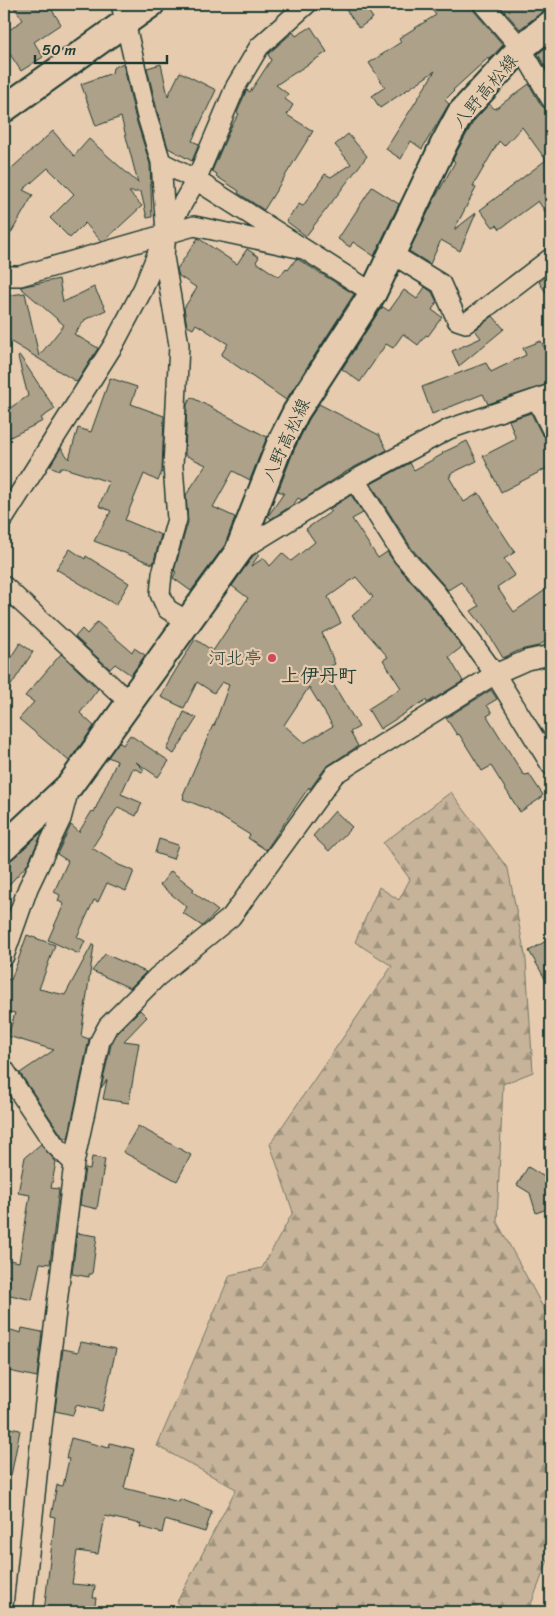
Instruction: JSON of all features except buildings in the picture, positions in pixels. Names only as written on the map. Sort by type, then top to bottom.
[{"type":"main road","points":[[4,109],[123,13],[151,4]]},
{"type":"main road","name":"八野高松線","points":[[4,847],[70,785],[238,552],[280,444],[296,412],[373,294],[460,114],[521,48],[550,27]]},
{"type":"street","points":[[4,518],[114,344],[142,289],[166,232],[196,180],[236,86],[259,47],[307,4]]},
{"type":"street","points":[[483,4],[521,48],[551,100]]},
{"type":"street","points":[[123,13],[146,112],[161,162],[166,232],[164,257],[179,345],[173,466],[177,519],[162,574],[160,594],[167,609],[189,622]]},
{"type":"street","points":[[161,162],[196,180],[373,294]]},
{"type":"street","points":[[4,276],[20,276],[166,232],[194,226],[303,249]]},
{"type":"street","points":[[392,254],[440,284],[457,320],[466,323],[551,258]]},
{"type":"street","points":[[238,552],[355,480],[449,429],[544,397],[551,428]]},
{"type":"street","points":[[355,480],[402,556],[436,593],[495,674],[551,765]]},
{"type":"street","points":[[4,586],[130,703]]},
{"type":"street","points":[[23,1612],[42,1427],[74,1163],[100,1041],[108,1026],[157,977],[231,917],[335,774],[495,674],[527,660],[551,655]]},
{"type":"street","points":[[4,956],[28,888],[61,819],[70,785]]},
{"type":"street","points":[[4,1070],[54,1144],[74,1163]]},
{"type":"green space","points":[[451,792],[508,869],[526,960],[533,1072],[503,1084],[497,1222],[551,1322],[551,1559],[548,1560],[528,1612],[189,1612],[177,1602],[236,1489],[157,1446],[230,1275],[262,1268],[293,1212],[270,1144],[392,966],[355,942],[379,887],[399,900],[410,879],[383,843]]},
{"type":"place","name":"河北亭","points":[[272,658]]},
{"type":"district","name":"上伊丹町","points":[[319,675]]}]
